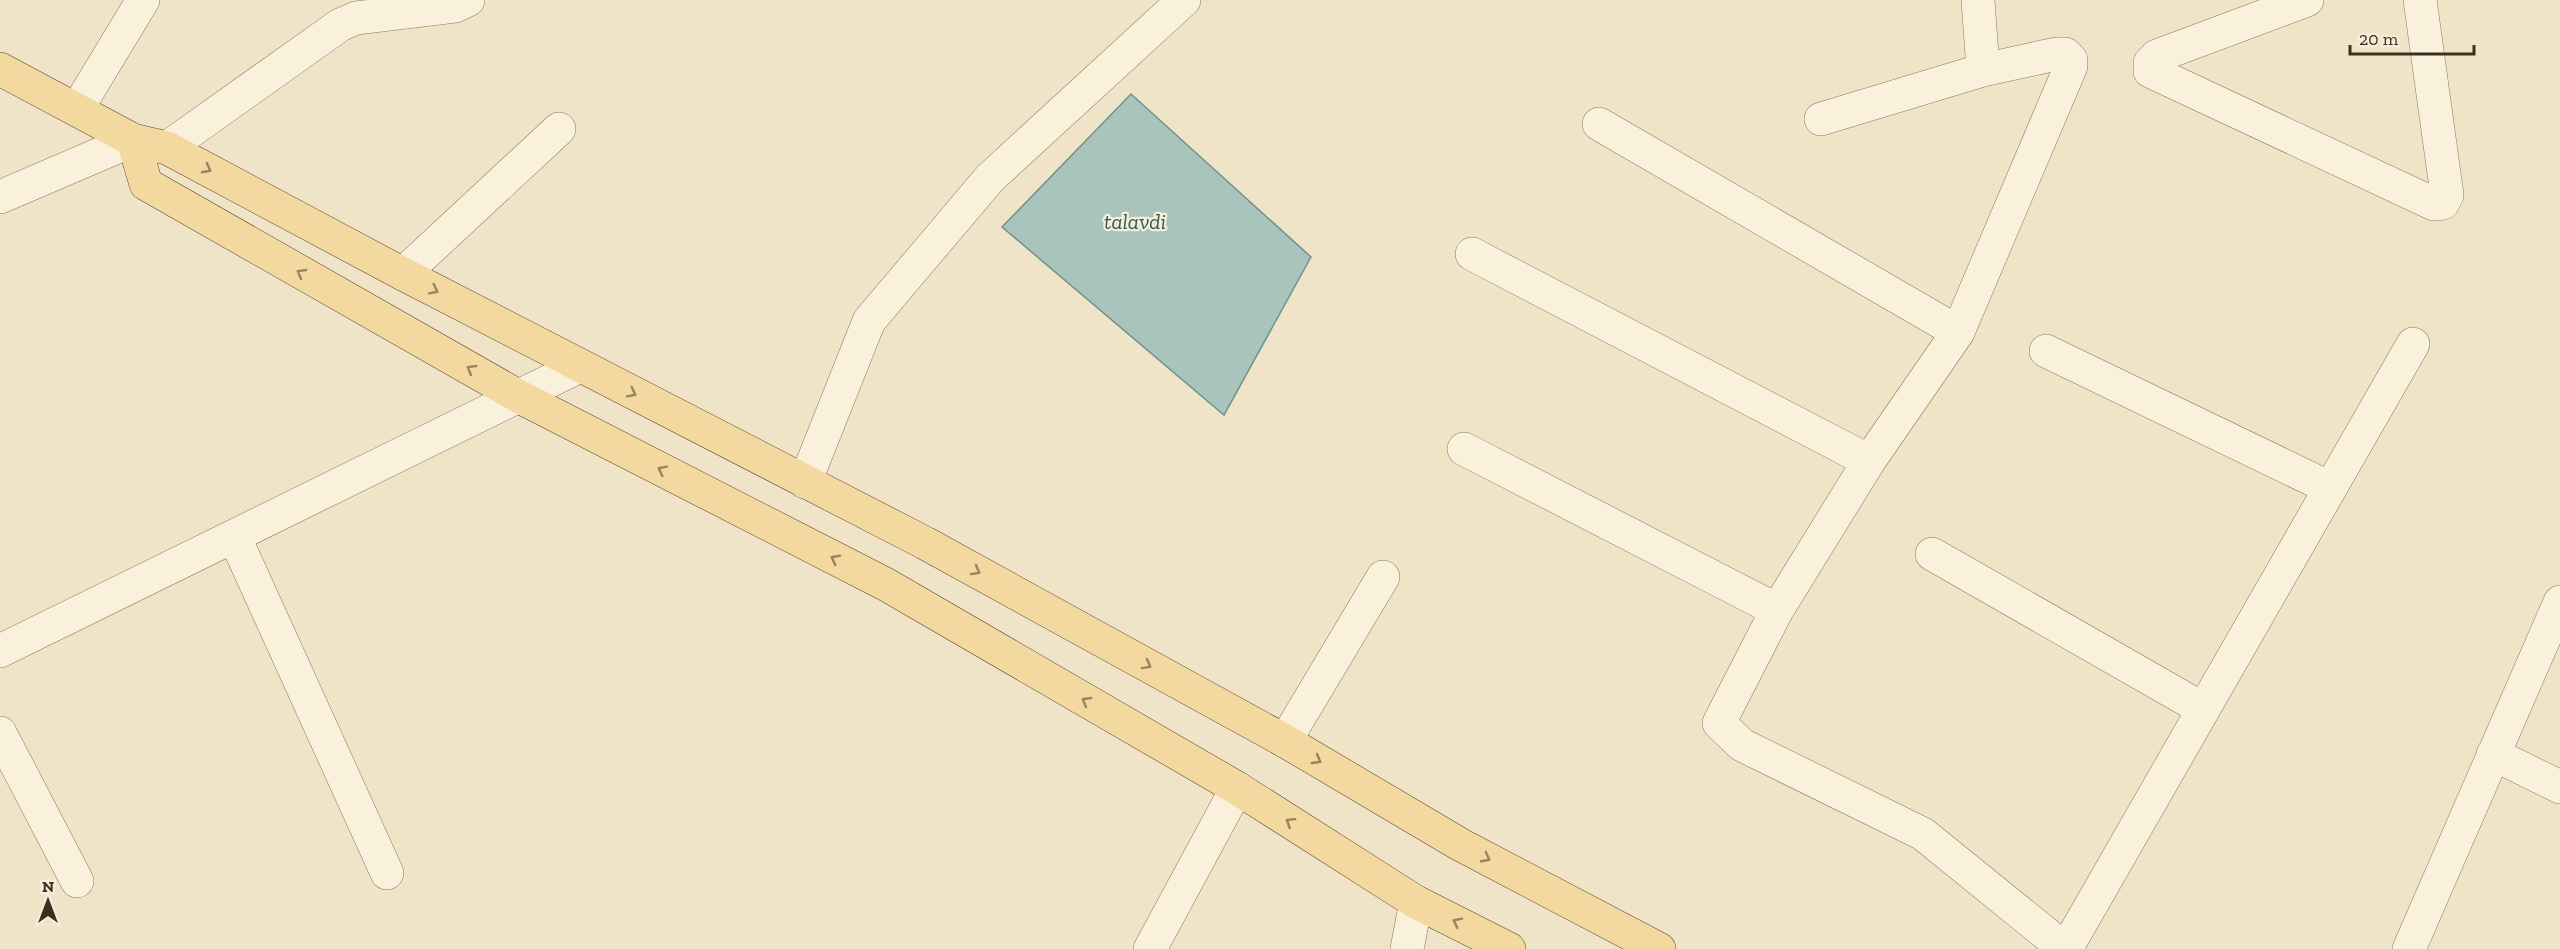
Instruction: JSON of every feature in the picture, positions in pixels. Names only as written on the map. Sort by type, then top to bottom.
[{"type":"main road","points":[[0,69],[133,140],[167,148],[403,274],[925,543],[1284,741],[1461,845],[1659,949]]},
{"type":"main road","points":[[133,140],[146,184],[518,396],[887,585],[1237,788],[1416,902],[1509,949]]},
{"type":"street","points":[[77,109],[143,0]]},
{"type":"street","points":[[167,148],[340,25],[356,18],[455,6],[468,0]]},
{"type":"street","points":[[805,482],[869,321],[990,178],[1184,0]]},
{"type":"street","points":[[1978,0],[1983,70]]},
{"type":"street","points":[[2307,0],[2157,56],[2150,63],[2150,71],[2434,204],[2443,203],[2447,195],[2420,0]]},
{"type":"street","points":[[1821,119],[1983,70],[2056,54],[2066,54],[2071,60],[2071,66],[1958,332],[1869,461],[1778,610],[1719,723],[1742,746],[1923,834],[2065,949],[2413,344]]},
{"type":"street","points":[[1599,124],[1958,332]]},
{"type":"street","points":[[403,274],[560,129]]},
{"type":"street","points":[[0,197],[133,140]]},
{"type":"street","points":[[1472,254],[1869,461]]},
{"type":"street","points":[[2046,351],[2330,488]]},
{"type":"street","points":[[0,651],[235,538],[580,366]]},
{"type":"street","points":[[1464,449],[1778,610]]},
{"type":"street","points":[[235,538],[387,873]]},
{"type":"street","points":[[1932,554],[2203,709]]},
{"type":"street","points":[[1284,741],[1383,577]]},
{"type":"street","points":[[2409,949],[2560,602]]},
{"type":"street","points":[[0,733],[77,881]]},
{"type":"street","points":[[2493,754],[2560,787]]},
{"type":"street","points":[[1150,949],[1237,788]]},
{"type":"street","points":[[1407,949],[1416,902]]},
{"type":"water","name":"talavdi","points":[[1131,94],[1311,257],[1224,415],[1002,227]]}]
